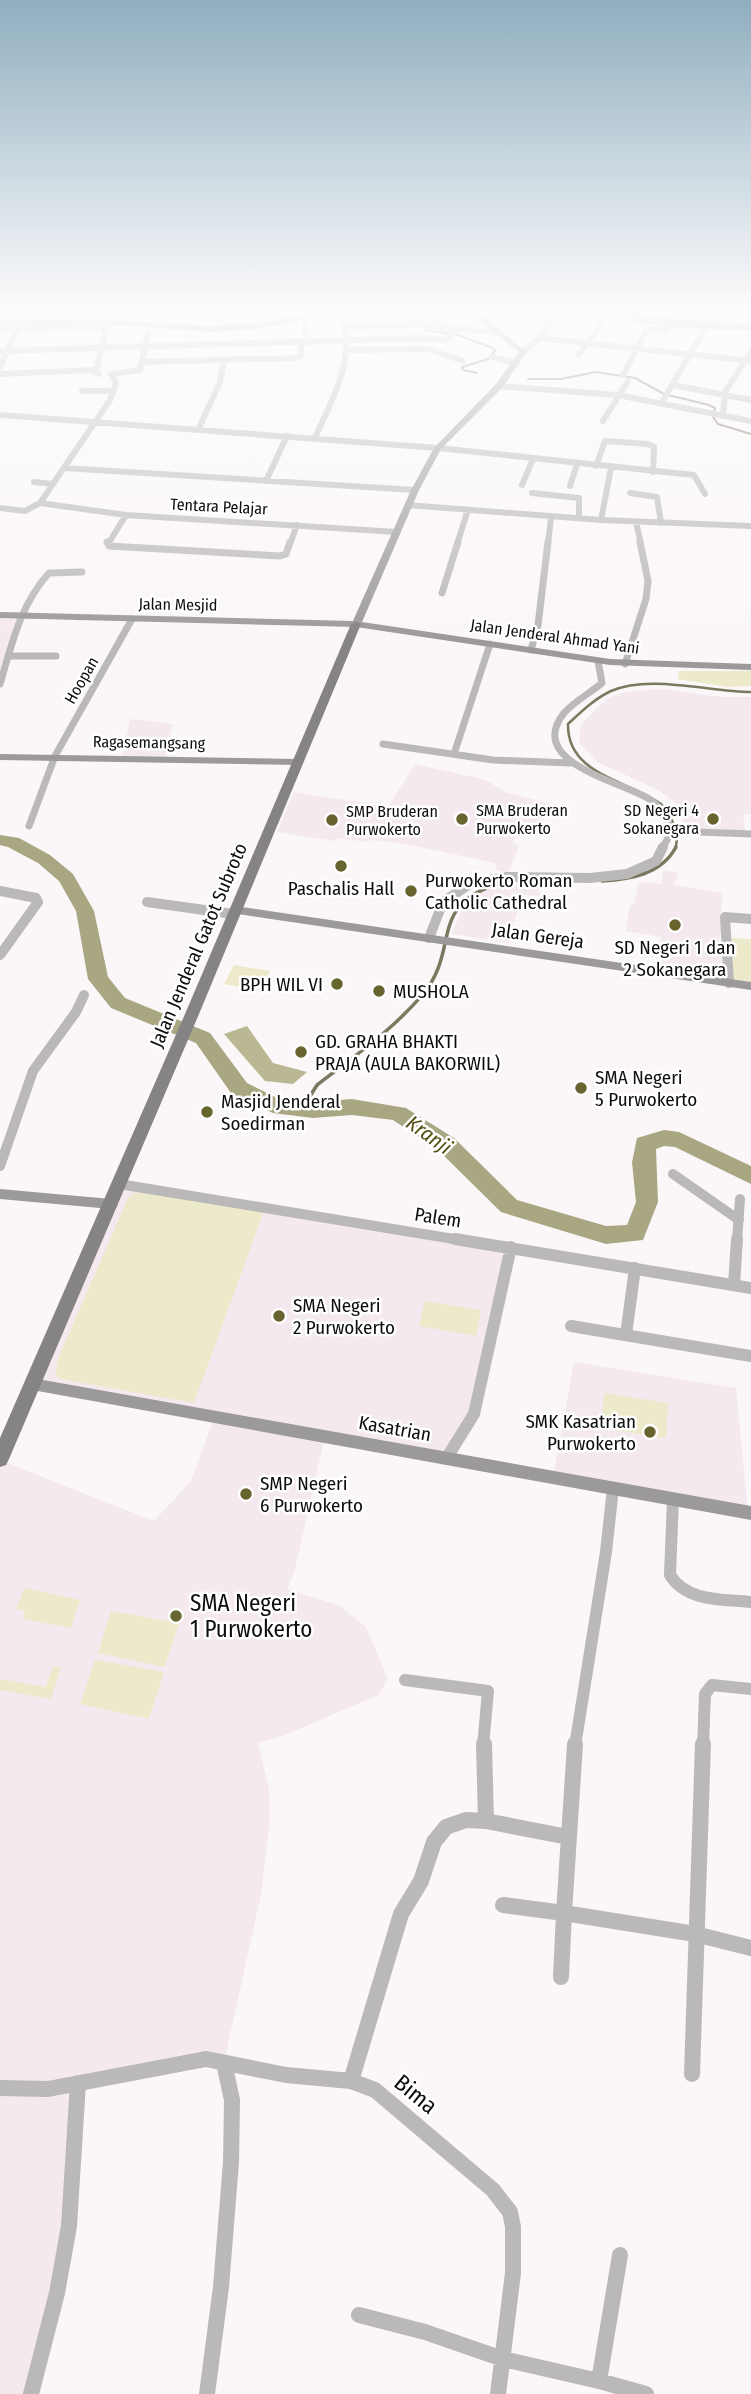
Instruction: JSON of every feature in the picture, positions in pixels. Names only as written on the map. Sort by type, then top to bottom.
[{"type":"main road","name":"Jalan Jenderal Gatot Subroto","points":[[0,1459],[408,505],[438,448],[468,418]]},
{"type":"main road","name":"Jalan Mesjid","points":[[0,615],[356,624]]},
{"type":"main road","name":"Jalan Jenderal Ahmad Yani","points":[[356,624],[625,664],[751,667]]},
{"type":"main road","name":"Ragasemangsang","points":[[0,757],[298,762]]},
{"type":"main road","name":"Jalan Gereja","points":[[234,912],[751,986]]},
{"type":"main road","points":[[0,1194],[111,1204]]},
{"type":"main road","name":"Kasatrian","points":[[32,1384],[751,1513]]},
{"type":"street","points":[[37,418],[438,448],[695,475],[705,494]]},
{"type":"street","points":[[40,503],[98,418]]},
{"type":"street","points":[[198,430],[204,418]]},
{"type":"street","points":[[315,438],[323,418]]},
{"type":"street","points":[[266,481],[287,436]]},
{"type":"street","points":[[596,466],[605,441],[648,444],[654,447],[653,472]]},
{"type":"street","points":[[522,485],[533,459]]},
{"type":"street","points":[[570,486],[577,464]]},
{"type":"street","points":[[64,468],[415,490]]},
{"type":"street","points":[[601,520],[611,468]]},
{"type":"street","points":[[34,482],[53,484]]},
{"type":"street","points":[[532,493],[579,498],[579,518]]},
{"type":"street","points":[[630,493],[657,497],[662,523]]},
{"type":"street","name":"Tentara Pelajar","points":[[0,508],[25,511],[40,503],[126,515],[397,532]]},
{"type":"street","points":[[408,505],[551,517],[751,526]]},
{"type":"street","points":[[442,593],[468,510]]},
{"type":"street","points":[[126,515],[107,543],[109,545],[280,556],[286,554],[297,525]]},
{"type":"street","points":[[531,650],[538,625],[551,517]]},
{"type":"street","points":[[625,664],[646,599],[648,581],[636,522]]},
{"type":"street","points":[[0,684],[21,615],[32,591],[47,574],[82,572]]},
{"type":"street","name":"Hoopan","points":[[29,826],[55,756],[132,619]]},
{"type":"street","points":[[454,754],[490,644]]},
{"type":"street","points":[[9,656],[56,656]]},
{"type":"street","points":[[570,763],[558,744],[558,723],[575,703],[602,683],[598,661]]},
{"type":"street","points":[[383,744],[493,760],[570,763],[648,798],[677,830],[750,834],[751,846]]},
{"type":"street","points":[[432,939],[430,925],[438,909],[451,895],[479,881],[515,876],[624,876],[654,862],[677,830]]},
{"type":"street","points":[[0,891],[36,898],[38,902],[0,955]]},
{"type":"street","points":[[147,902],[234,912]]},
{"type":"street","points":[[729,983],[725,917],[751,919]]},
{"type":"street","points":[[0,1166],[33,1071],[76,1012],[84,995]]},
{"type":"street","points":[[673,1174],[739,1220]]},
{"type":"street","name":"Palem","points":[[119,1184],[751,1288]]},
{"type":"street","points":[[734,1285],[740,1199]]},
{"type":"street","points":[[446,1459],[474,1414],[511,1247]]},
{"type":"street","points":[[626,1335],[635,1268]]},
{"type":"street","points":[[571,1326],[751,1356]]},
{"type":"street","points":[[561,1977],[572,1763],[606,1552],[613,1488]]},
{"type":"street","points":[[673,1499],[670,1575],[674,1585],[690,1593],[751,1602]]},
{"type":"street","points":[[405,1680],[488,1691],[483,1750],[486,1821]]},
{"type":"street","points":[[692,2074],[705,1694],[712,1685],[751,1689]]},
{"type":"street","points":[[351,2081],[401,1914],[421,1881],[434,1842],[446,1827],[457,1822],[486,1821],[568,1837]]},
{"type":"street","points":[[503,1905],[695,1934],[751,1948]]},
{"type":"street","name":"Bima","points":[[0,2088],[48,2089],[206,2059],[286,2074],[351,2081],[376,2090],[501,2197],[511,2213],[514,2246],[498,2394]]},
{"type":"street","points":[[208,2394],[221,2287],[231,2162],[232,2100],[224,2063]]},
{"type":"street","points":[[31,2394],[57,2293],[69,2225],[78,2083]]},
{"type":"street","points":[[599,2381],[620,2255]]},
{"type":"street","points":[[359,2315],[425,2332],[503,2359],[646,2394]]},
{"type":"shaded area","points":[[0,617],[19,617],[0,680]]},
{"type":"shaded area","points":[[679,671],[751,671],[751,686],[728,687],[678,679]]},
{"type":"shaded area","points":[[662,689],[722,697],[751,697],[751,814],[743,814],[745,831],[684,827],[680,806],[658,790],[597,762],[580,744],[582,723],[608,698],[624,692]]},
{"type":"shaded area","points":[[130,719],[173,724],[165,757],[122,757]]},
{"type":"shaded area","name":"SMA Bruderan Purwokerto","points":[[415,764],[486,780],[505,792],[551,804],[538,828],[524,824],[512,843],[519,846],[508,873],[496,870],[495,863],[405,844],[336,838],[335,841],[277,832],[294,792],[388,807]]},
{"type":"shaded area","name":"SD Negeri 1 dan 2 Sokanegara","points":[[663,870],[678,873],[674,885],[723,893],[720,918],[724,919],[716,953],[725,958],[724,977],[657,966],[661,937],[626,931],[630,905],[634,905],[639,882],[661,884]]},
{"type":"shaded area","points":[[503,882],[539,886],[540,896],[522,895],[509,943],[451,934],[468,898]]},
{"type":"shaded area","points":[[730,938],[751,939],[751,982],[733,979]]},
{"type":"shaded area","points":[[234,965],[270,971],[261,990],[224,984]]},
{"type":"shaded area","points":[[247,1026],[273,1063],[307,1072],[293,1084],[265,1081],[224,1034]]},
{"type":"shaded area","points":[[118,1185],[510,1248],[474,1414],[446,1459],[325,1437],[294,1573],[287,1589],[338,1605],[366,1627],[388,1679],[378,1695],[283,1736],[258,1743],[269,1789],[270,1820],[261,1894],[224,2063],[78,2083],[69,2226],[31,2394],[0,2394],[0,1460],[154,1521],[191,1481],[214,1418],[32,1384]]},
{"type":"shaded area","points":[[143,1192],[264,1211],[194,1403],[60,1379],[56,1376],[57,1361],[128,1198],[134,1193]]},
{"type":"shaded area","points":[[425,1301],[481,1310],[476,1336],[419,1326]]},
{"type":"shaded area","name":"SMK Kasatrian Purwokerto","points":[[574,1362],[736,1388],[748,1513],[553,1477]]},
{"type":"shaded area","points":[[604,1393],[668,1403],[666,1438],[601,1428]]},
{"type":"shaded area","points":[[24,1588],[80,1600],[71,1628],[23,1619],[25,1611],[16,1609]]},
{"type":"shaded area","points":[[111,1611],[179,1623],[165,1667],[98,1653]]},
{"type":"shaded area","points":[[95,1660],[164,1672],[149,1719],[80,1704]]},
{"type":"shaded area","points":[[53,1666],[61,1667],[51,1699],[0,1690],[0,1679],[46,1687]]},
{"type":"waterway","points":[[714,418],[718,424],[751,434]]},
{"type":"waterway","points":[[675,848],[676,831],[661,804],[588,765],[577,755],[570,741],[568,724],[599,698],[626,686],[661,684],[751,692]]},
{"type":"waterway","name":"Kranji","points":[[0,840],[13,842],[44,859],[66,878],[85,911],[98,979],[118,1003],[203,1038],[239,1088],[273,1105],[313,1110],[352,1107],[398,1113],[446,1144],[509,1206],[606,1235],[635,1234],[647,1202],[643,1162],[645,1144],[664,1138],[679,1140],[751,1176]]},
{"type":"waterway","points":[[602,881],[634,877],[653,870],[675,848]]},
{"type":"waterway","points":[[289,1107],[307,1101],[317,1085],[411,1007],[434,977],[454,914],[464,902],[480,891],[505,882]]},
{"type":"place","name":"SMA Bruderan Purwokerto","points":[[462,819]]},
{"type":"place","name":"SD Negeri 4 Sokanegara","points":[[713,819]]},
{"type":"place","name":"SMP Bruderan Purwokerto","points":[[332,820]]},
{"type":"place","name":"Paschalis Hall","points":[[341,866]]},
{"type":"place","name":"Purwokerto Roman Catholic Cathedral","points":[[411,891]]},
{"type":"place","name":"SD Negeri 1 dan 2 Sokanegara","points":[[675,925]]},
{"type":"place","name":"BPH WIL VI","points":[[337,984]]},
{"type":"place","name":"MUSHOLA","points":[[379,991]]},
{"type":"place","name":"GD. GRAHA BHAKTI PRAJA (AULA BAKORWIL)","points":[[301,1052]]},
{"type":"place","name":"SMA Negeri 5 Purwokerto","points":[[581,1088]]},
{"type":"place","name":"Masjid Jenderal Soedirman","points":[[207,1112]]},
{"type":"place","name":"SMA Negeri 2 Purwokerto","points":[[279,1316]]},
{"type":"place","name":"SMK Kasatrian Purwokerto","points":[[650,1432]]},
{"type":"place","name":"SMP Negeri 6 Purwokerto","points":[[246,1494]]},
{"type":"place","name":"SMA Negeri 1 Purwokerto","points":[[176,1616]]}]
